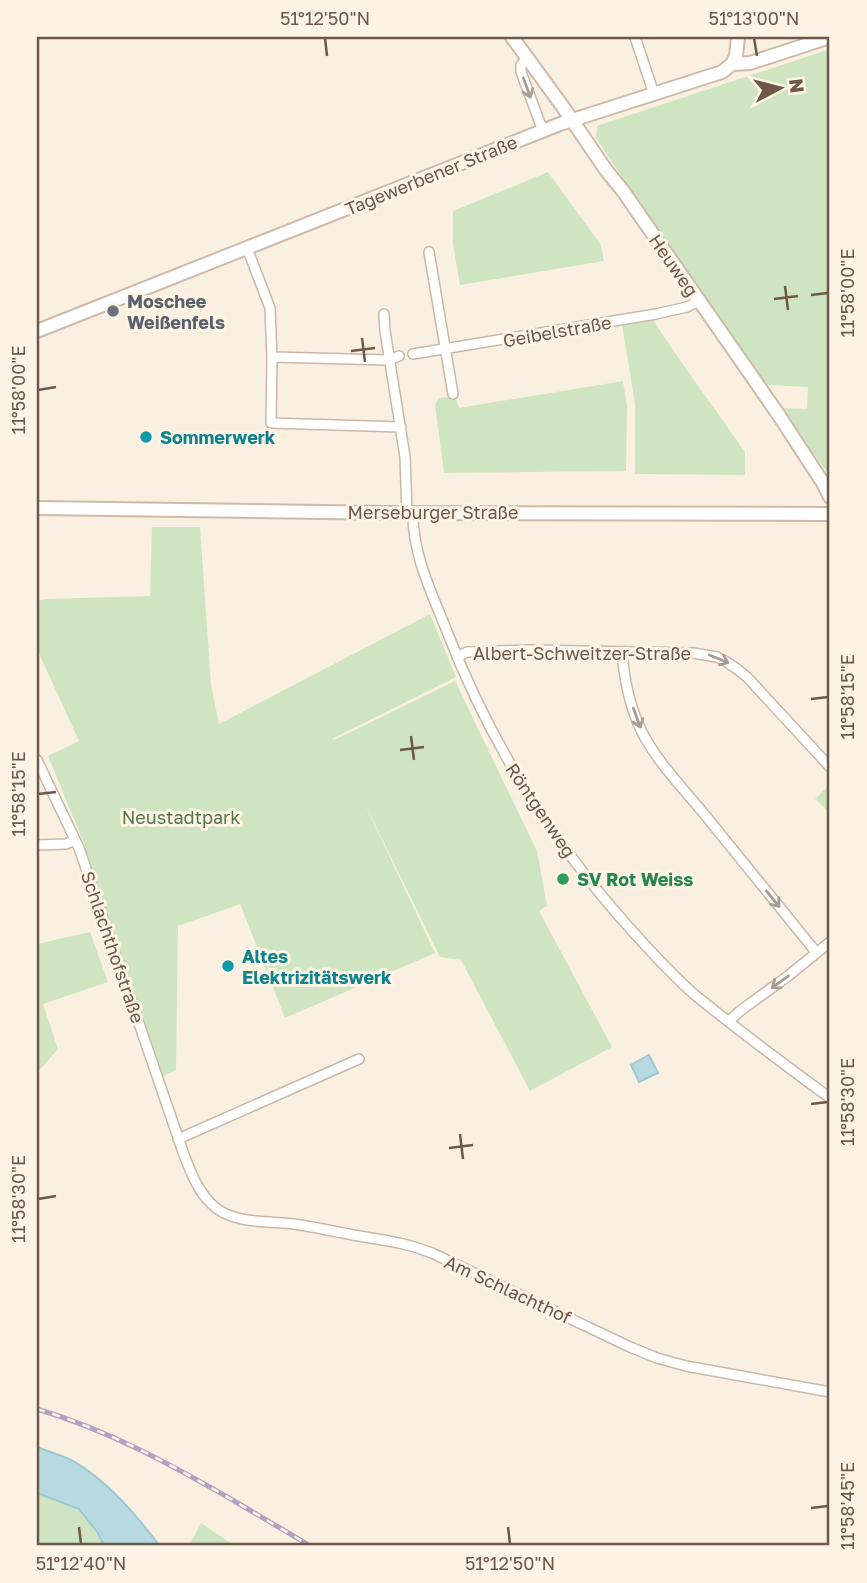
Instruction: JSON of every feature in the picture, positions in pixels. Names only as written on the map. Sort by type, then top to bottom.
[{"type":"street","name":"Heuweg","points":[[512,37],[778,414],[830,497]]},
{"type":"street","points":[[635,37],[654,94]]},
{"type":"street","points":[[732,64],[736,56],[738,37]]},
{"type":"street","name":"Tagewerbener Straße","points":[[37,331],[572,120],[722,72],[732,64],[750,63],[830,37]]},
{"type":"street","points":[[527,58],[521,65],[521,72],[543,131]]},
{"type":"street","points":[[247,248],[269,302],[271,315],[271,423],[401,428]]},
{"type":"street","points":[[429,251],[453,394]]},
{"type":"street","name":"Geibelstraße","points":[[413,354],[656,314],[687,307],[699,301]]},
{"type":"street","name":"Röntgenweg","points":[[384,314],[385,331],[394,358],[415,544],[457,657],[493,735],[514,772],[557,838],[608,904],[652,953],[694,993],[830,1098]]},
{"type":"street","points":[[272,357],[394,358]]},
{"type":"street","name":"Merseburger Straße","points":[[37,508],[830,514]]},
{"type":"street","name":"Albert-Schweitzer-Straße","points":[[457,657],[467,652],[528,650],[707,654],[725,661],[747,677],[830,767]]},
{"type":"street","points":[[622,652],[632,704],[648,743],[817,953]]},
{"type":"street","name":"Schlachthofstraße","points":[[37,760],[75,840],[178,1139],[195,1180]]},
{"type":"street","points":[[37,845],[66,844],[75,840]]},
{"type":"street","points":[[729,1021],[830,942]]},
{"type":"street","points":[[178,1139],[359,1059]]},
{"type":"street","name":"Am Schlachthof","points":[[195,1180],[211,1203],[231,1216],[409,1244],[657,1358],[705,1370],[830,1392]]},
{"type":"green space","points":[[830,49],[830,477],[781,408],[807,409],[808,387],[766,385],[723,328],[596,138],[597,126]]},
{"type":"green space","points":[[548,172],[601,245],[604,261],[460,285],[453,244],[453,211]]},
{"type":"green space","points":[[653,320],[745,452],[745,475],[635,474],[635,404],[622,325]]},
{"type":"green space","points":[[623,381],[627,406],[626,471],[444,473],[435,405],[439,398],[455,396],[459,408]]},
{"type":"green space","name":"Neustadtpark","points":[[152,527],[200,527],[211,685],[219,724],[430,614],[456,677],[332,739],[455,681],[537,851],[547,906],[539,911],[612,1047],[530,1091],[461,960],[440,957],[361,796],[435,953],[285,1018],[240,904],[178,926],[176,1070],[163,1076],[83,841],[48,756],[79,741],[37,649],[37,601],[150,596]]},
{"type":"green space","points":[[827,787],[830,789],[830,813],[815,799]]},
{"type":"green space","points":[[90,932],[108,982],[43,1004],[58,1049],[37,1073],[37,944]]},
{"type":"green space","points":[[37,1493],[79,1509],[98,1533],[104,1546],[37,1546]]},
{"type":"green space","points":[[201,1523],[235,1546],[189,1546]]},
{"type":"water","points":[[649,1055],[658,1073],[639,1082],[631,1065]]},
{"type":"water","points":[[37,1447],[73,1461],[98,1478],[131,1511],[160,1546],[104,1546],[98,1533],[79,1509],[37,1493]]},
{"type":"railway","points":[[37,1409],[89,1427],[164,1462],[310,1546]]},
{"type":"place","name":"Moschee Weißenfels","points":[[113,311]]},
{"type":"place","name":"Sommerwerk","points":[[146,437]]},
{"type":"place","name":"SV Rot Weiss","points":[[563,879]]},
{"type":"place","name":"Altes Elektrizitätswerk","points":[[228,966]]}]
